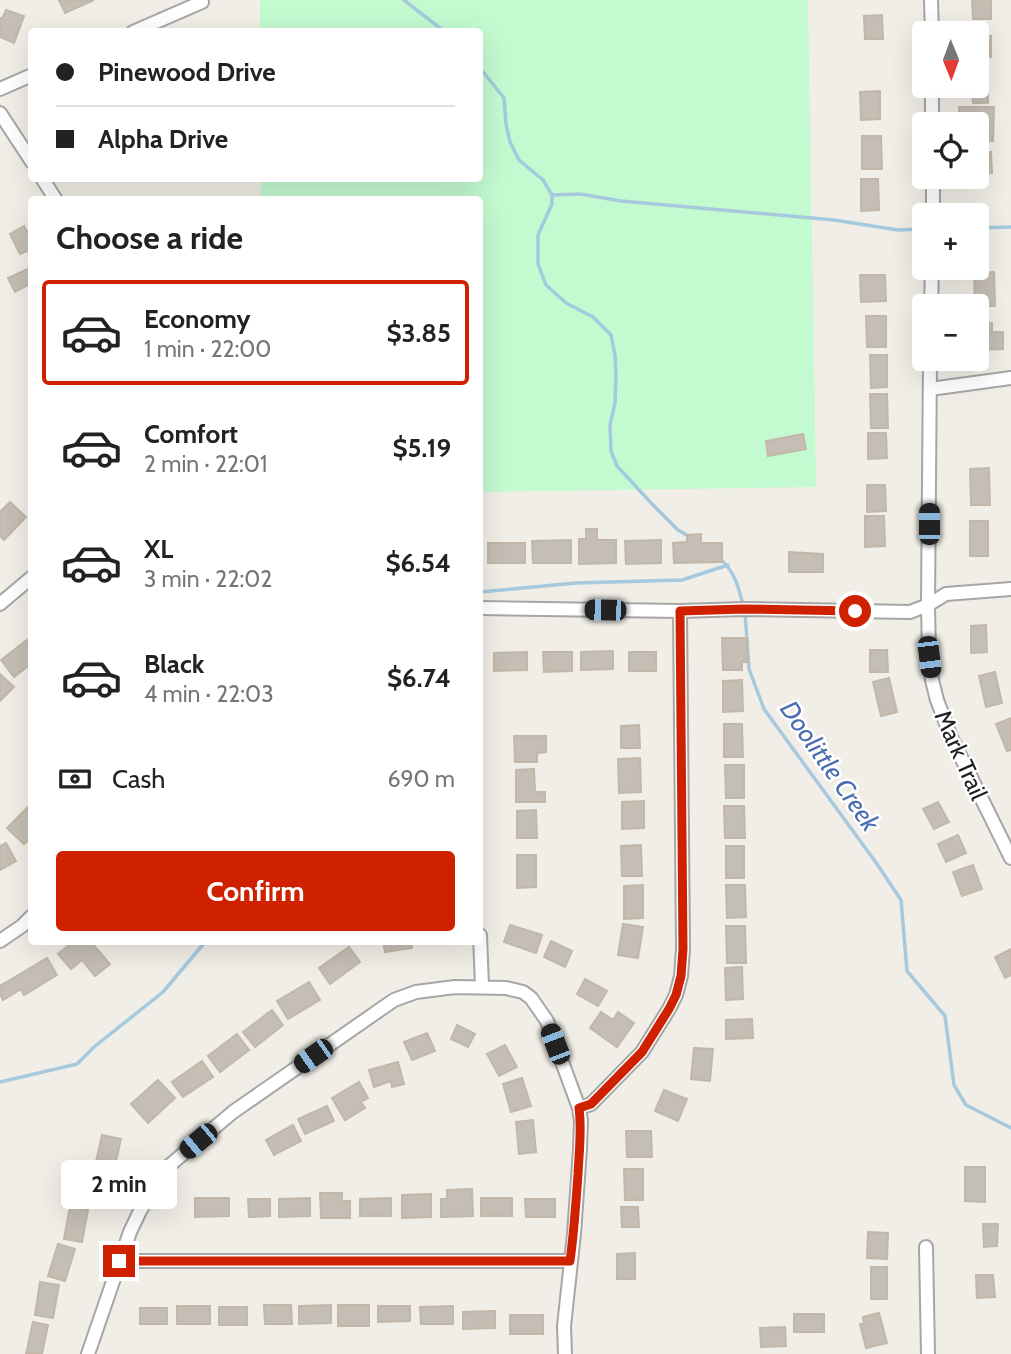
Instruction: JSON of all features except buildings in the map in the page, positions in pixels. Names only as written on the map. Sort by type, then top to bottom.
[{"type":"street","points":[[931,0],[932,21]]},
{"type":"street","points":[[142,28],[202,2]]},
{"type":"street","points":[[0,89],[28,77]]},
{"type":"street","points":[[0,113],[28,156]]},
{"type":"street","name":"Mark Trail","points":[[930,371],[928,605],[932,680],[951,737],[1011,858]]},
{"type":"street","points":[[930,389],[1011,378]]},
{"type":"street","points":[[0,604],[28,580]]},
{"type":"street","points":[[483,608],[910,612],[946,594],[1011,589]]},
{"type":"street","points":[[579,1108],[591,1104],[642,1052],[676,995],[681,976],[680,611]]},
{"type":"street","points":[[0,941],[28,920]]},
{"type":"street","points":[[480,945],[482,987]]},
{"type":"street","points":[[88,1354],[119,1261],[140,1211],[164,1170],[233,1112],[394,1000],[438,988],[482,987],[506,988],[523,992],[531,998],[547,1021],[579,1108],[580,1149],[564,1326],[565,1354]]},
{"type":"street","points":[[926,1247],[928,1354]]},
{"type":"street","points":[[119,1261],[570,1261]]},
{"type":"green space","points":[[260,0],[808,0],[816,487],[483,492],[483,196],[261,196],[261,182],[483,182],[483,28],[260,28]]},
{"type":"waterway","name":"Doolittle Creek","points":[[404,0],[440,28]]},
{"type":"waterway","name":"Doolittle Creek","points":[[483,72],[504,98],[510,142],[519,160],[543,180],[552,195],[552,204],[538,235],[538,264],[546,285],[566,303],[593,317],[611,335],[616,376],[615,403],[610,425],[611,451],[617,466],[678,530],[690,537]]},
{"type":"waterway","points":[[552,195],[580,194],[621,201],[912,229]]},
{"type":"waterway","points":[[989,228],[1011,227]]},
{"type":"waterway","name":"Doolittle Creek","points":[[719,558],[735,579],[743,606]]},
{"type":"waterway","points":[[483,592],[576,583],[682,580],[728,565]]},
{"type":"waterway","name":"Doolittle Creek","points":[[745,613],[749,669],[764,709],[901,900],[907,971],[945,1016],[954,1085],[966,1105],[1011,1128]]},
{"type":"waterway","points":[[0,1082],[77,1064],[94,1047],[163,992],[202,945]]},
{"type":"route","points":[[119,1261],[570,1261],[580,1149],[579,1108],[591,1104],[642,1052],[669,1009],[681,976],[680,611],[855,611]]}]
